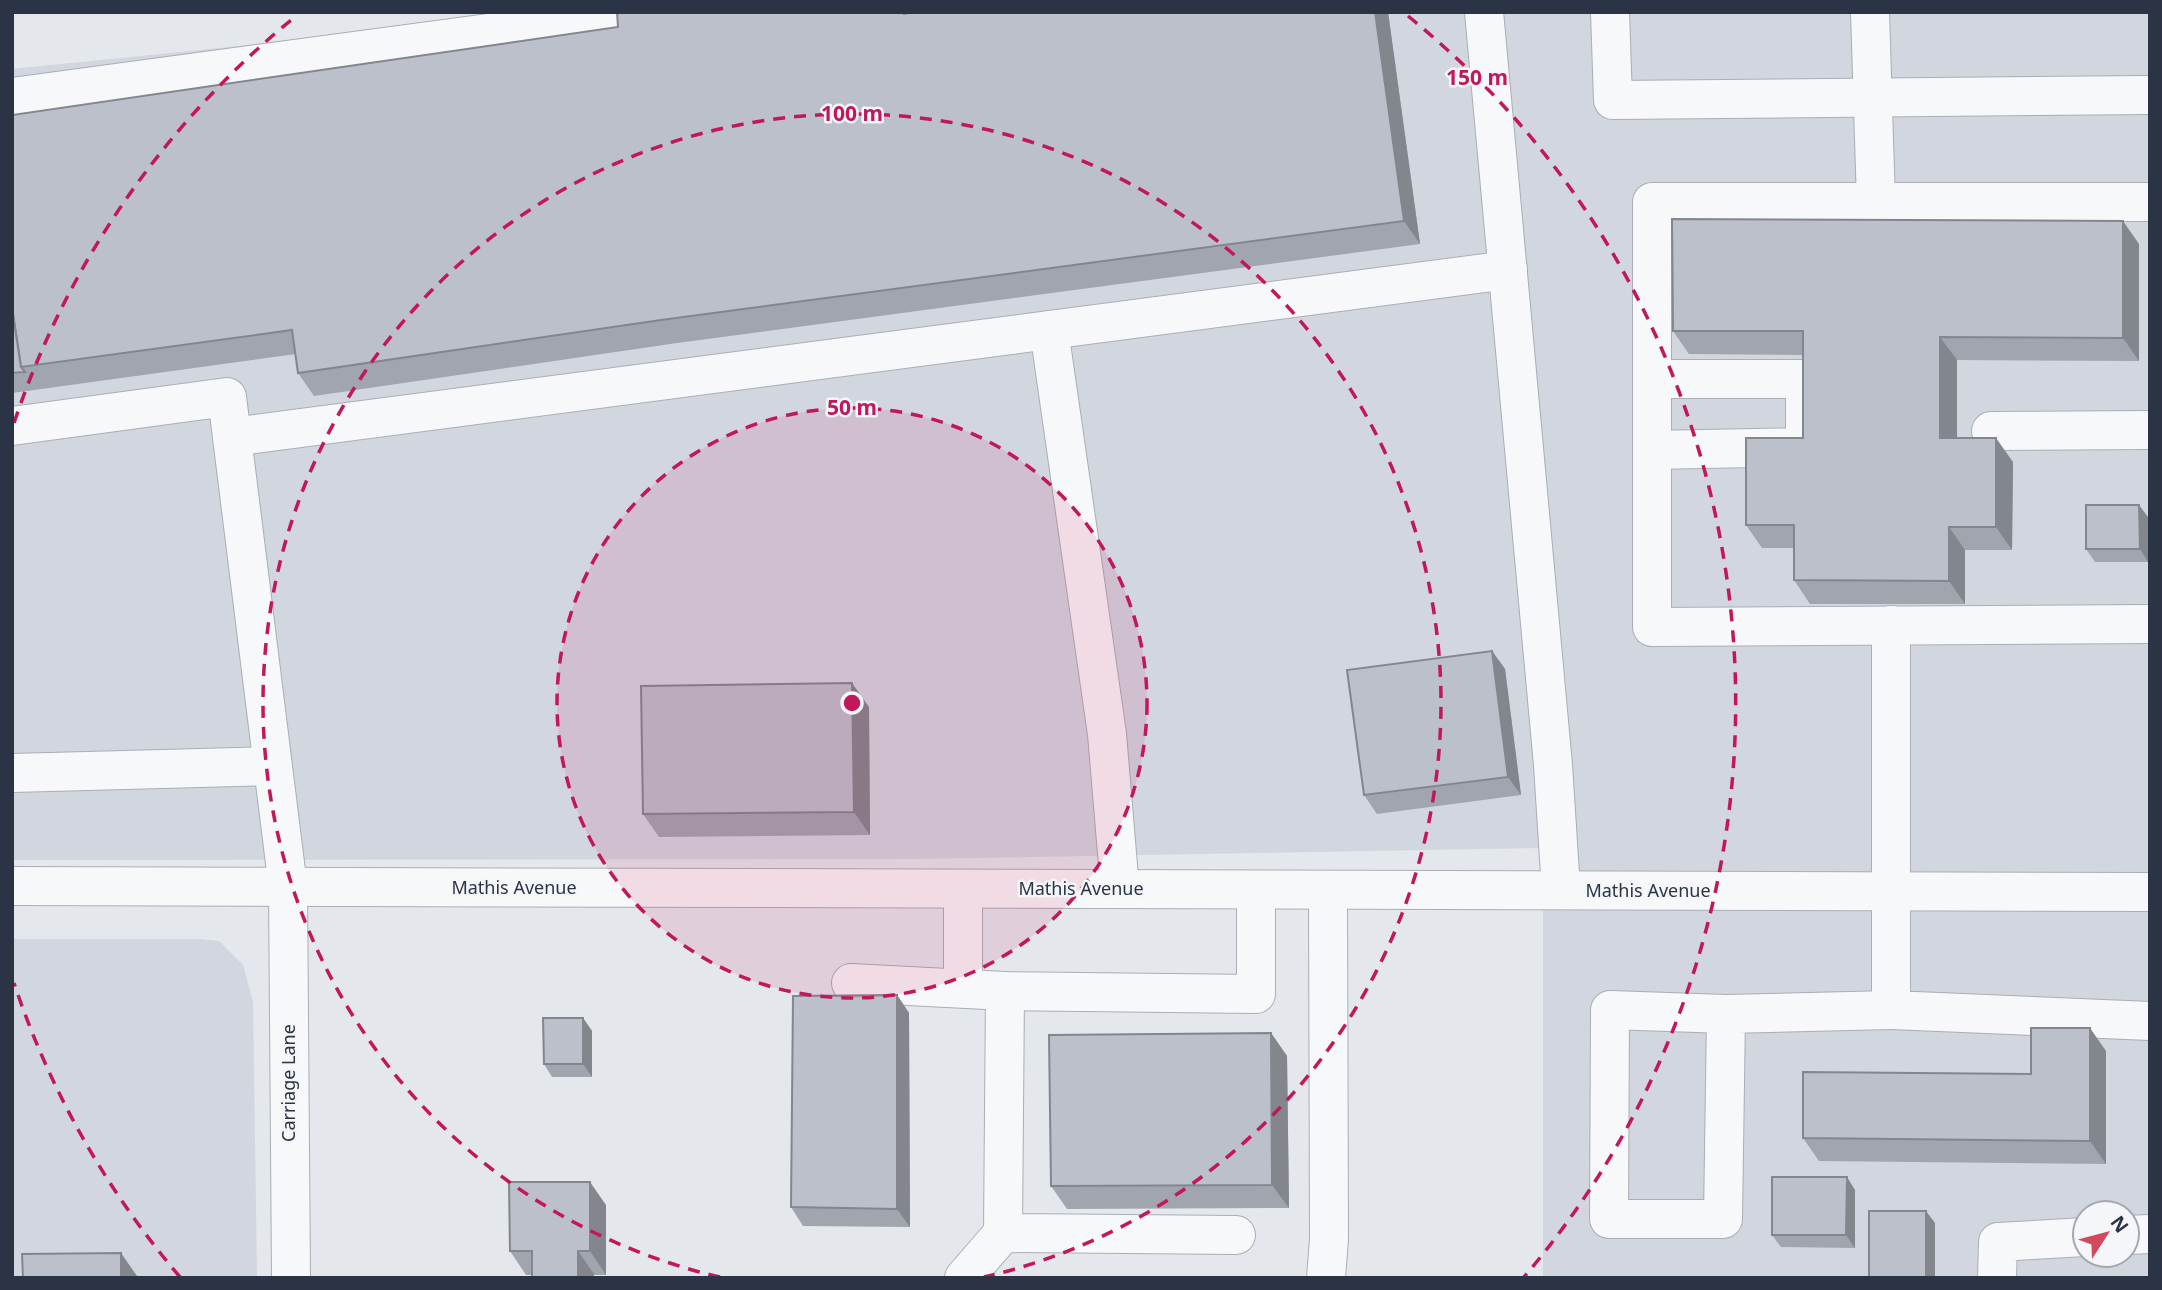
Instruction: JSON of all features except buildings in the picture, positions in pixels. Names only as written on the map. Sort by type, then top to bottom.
[{"type":"street","points":[[12,97],[645,12]]},
{"type":"street","points":[[1484,12],[1553,765],[1561,890]]},
{"type":"street","points":[[1610,12],[1614,100],[2150,95]]},
{"type":"street","points":[[1871,12],[1875,202]]},
{"type":"street","points":[[2150,202],[1652,202],[1652,627],[2150,624]]},
{"type":"street","points":[[232,438],[1508,270]]},
{"type":"street","points":[[1049,330],[1107,734],[1120,889]]},
{"type":"street","points":[[1652,379],[1805,379],[1805,447],[1652,450]]},
{"type":"street","name":"Carriage Lane","points":[[12,426],[227,397],[288,887],[291,1278]]},
{"type":"street","points":[[1991,431],[2150,430]]},
{"type":"street","points":[[1891,625],[1891,1010]]},
{"type":"street","points":[[12,773],[271,766]]},
{"type":"street","name":"Mathis Avenue","points":[[12,886],[2150,892]]},
{"type":"street","points":[[963,889],[963,988]]},
{"type":"street","points":[[851,983],[1005,991],[1256,994],[1256,890]]},
{"type":"street","points":[[1326,1278],[1329,1239],[1328,890]]},
{"type":"street","points":[[964,1278],[1003,1233],[1005,991]]},
{"type":"street","points":[[1726,1014],[1723,1219],[1609,1219],[1609,1010],[1726,1014],[1891,1010],[2150,1021]]},
{"type":"street","points":[[1003,1233],[1236,1235]]},
{"type":"street","points":[[1997,1278],[1998,1242],[2071,1238]]},
{"type":"shaded area","points":[[575,12],[2150,12],[2150,1278],[1543,1278],[1543,848],[912,859],[12,860],[12,69]]},
{"type":"shaded area","points":[[12,939],[219,941],[243,965],[253,1002],[257,1278],[12,1278]]}]
